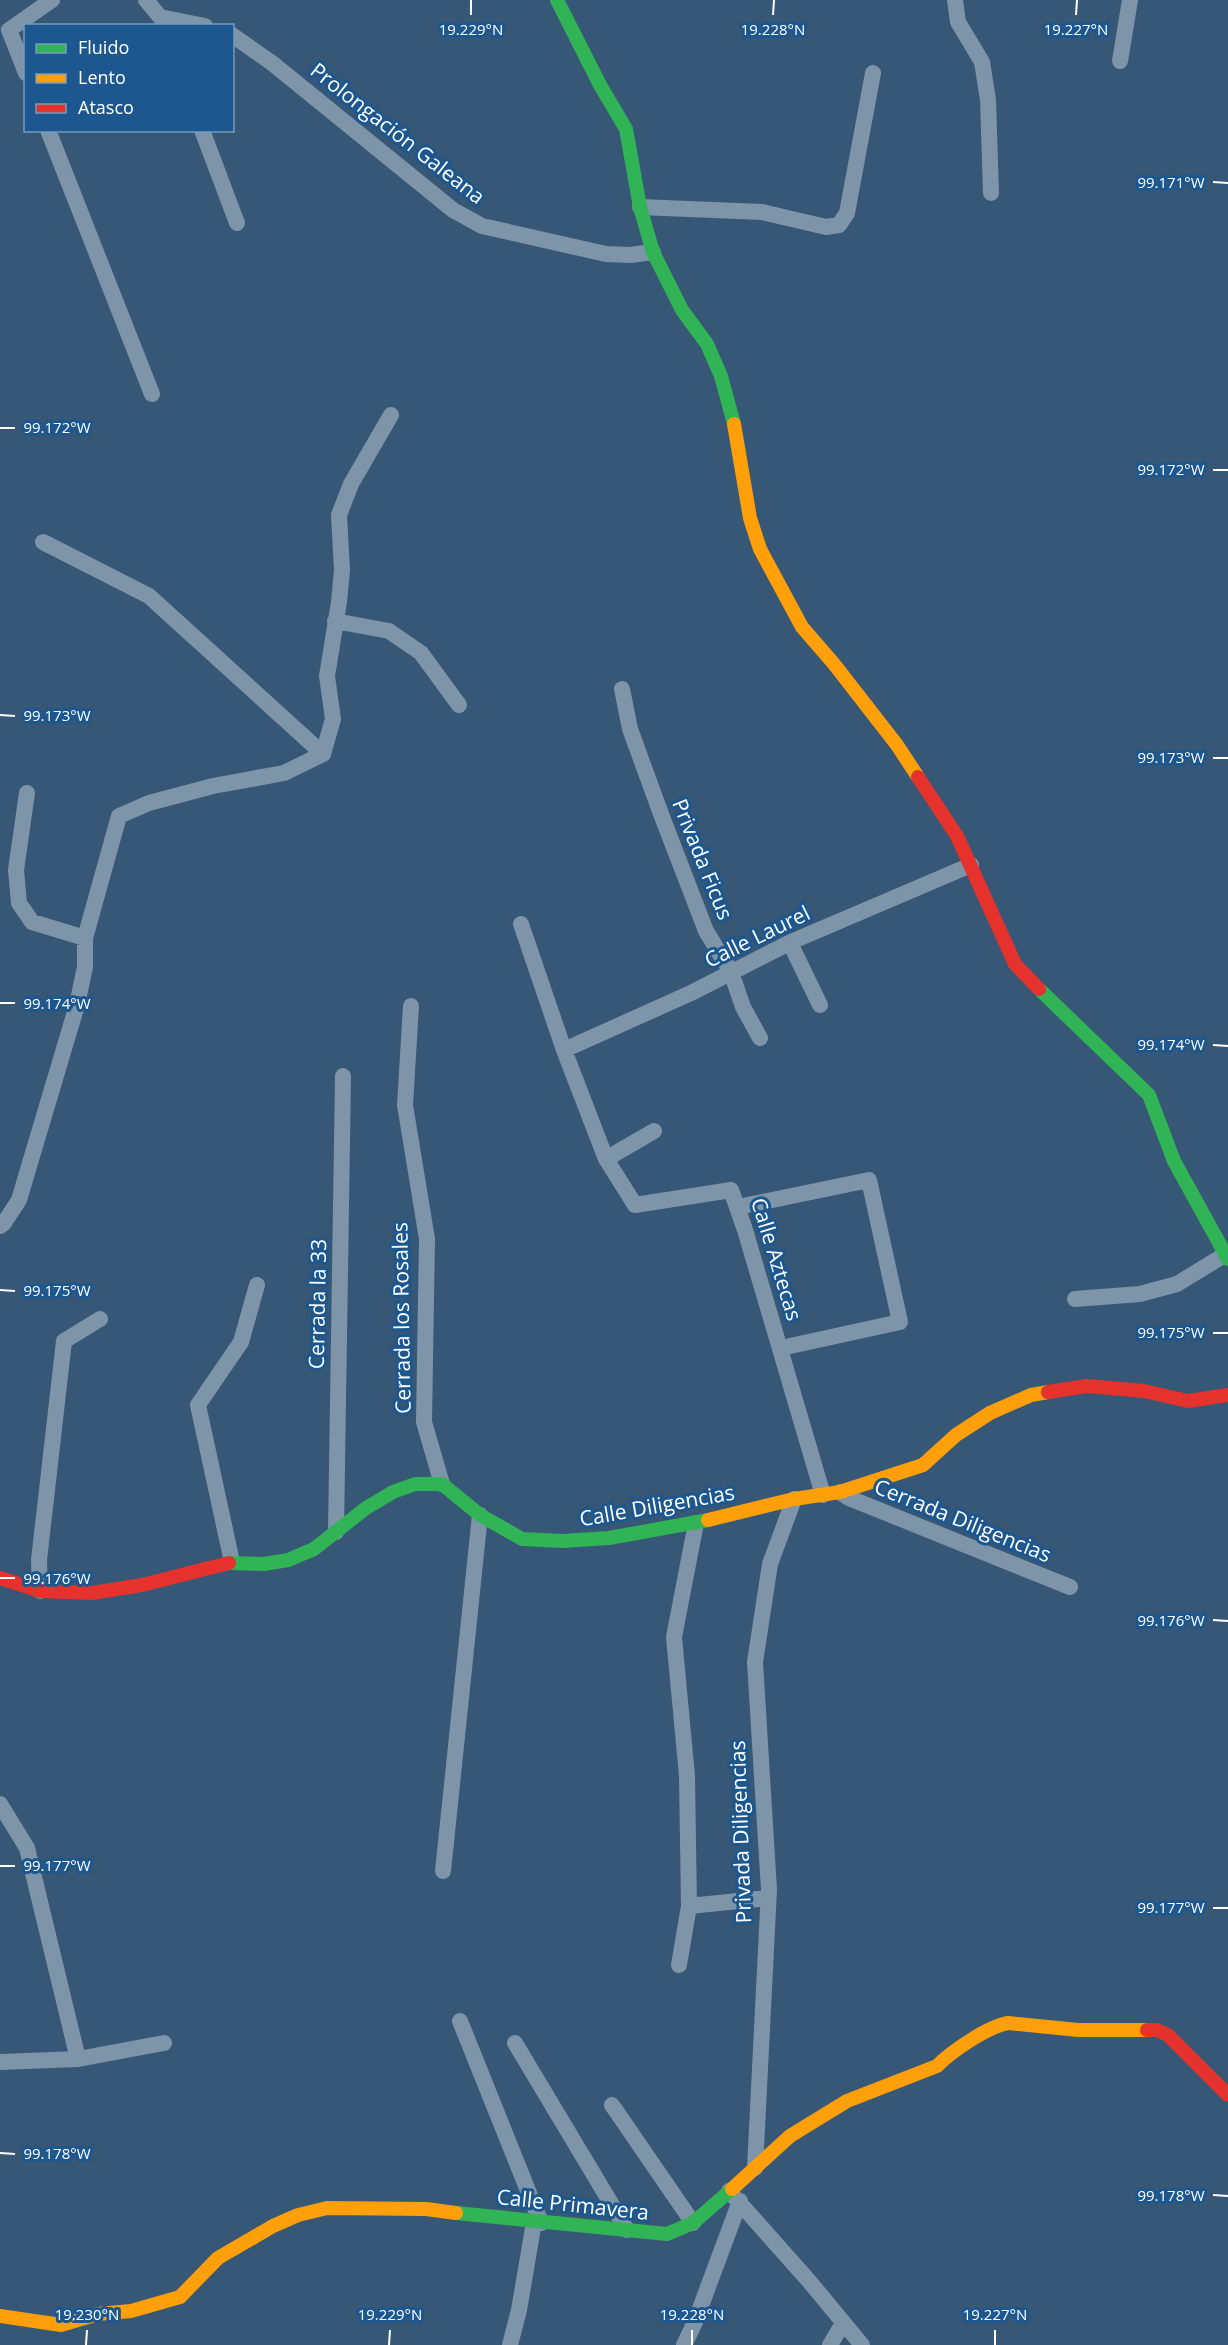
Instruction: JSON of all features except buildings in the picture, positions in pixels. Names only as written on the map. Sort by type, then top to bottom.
[{"type":"street","points":[[24,68],[9,30],[52,0]]},
{"type":"street","points":[[146,0],[161,21],[187,24]]},
{"type":"street","points":[[557,0],[600,85],[626,129],[640,207],[653,252],[681,310],[707,344],[721,376],[732,411],[750,518],[760,549],[784,597],[802,627],[834,664],[909,763],[957,836],[1015,964],[1149,1095],[1174,1161],[1227,1257],[1177,1284],[1140,1294],[1075,1299]]},
{"type":"street","points":[[955,0],[958,22],[982,62],[988,100],[991,193]]},
{"type":"street","points":[[1120,61],[1130,0]]},
{"type":"street","name":"Prolongación Galeana","points":[[234,36],[272,63],[453,210],[482,226],[606,254],[630,255],[653,252]]},
{"type":"street","points":[[640,207],[762,212],[826,227],[839,225],[847,213],[873,73]]},
{"type":"street","points":[[49,132],[152,394]]},
{"type":"street","points":[[203,132],[237,223]]},
{"type":"street","points":[[0,1226],[19,1200],[77,1005],[85,968],[85,938],[119,816],[149,804],[213,786],[284,773],[323,754],[333,719],[327,676],[342,570],[339,515],[351,484],[392,415]]},
{"type":"street","points":[[43,542],[149,596],[323,754]]},
{"type":"street","points":[[335,621],[389,631],[421,653],[459,705]]},
{"type":"street","name":"Privada Ficus","points":[[622,689],[630,729],[706,930],[731,972],[744,1007],[760,1038]]},
{"type":"street","points":[[27,793],[16,870],[19,903],[32,922],[85,938]]},
{"type":"street","name":"Calle Laurel","points":[[564,1050],[691,993],[790,943],[971,865]]},
{"type":"street","name":"Calle Aztecas","points":[[521,924],[564,1050],[606,1159],[635,1205],[731,1190],[781,1348],[831,1493]]},
{"type":"street","points":[[790,943],[820,1005]]},
{"type":"street","name":"Cerrada los Rosales","points":[[411,1006],[405,1105],[428,1239],[424,1422],[442,1484]]},
{"type":"street","name":"Cerrada la 33","points":[[336,1532],[343,1076]]},
{"type":"street","points":[[606,1159],[654,1131]]},
{"type":"street","points":[[738,1208],[869,1180],[900,1322],[781,1348]]},
{"type":"street","points":[[232,1562],[198,1405],[241,1342],[257,1285]]},
{"type":"street","points":[[40,1591],[39,1560],[64,1341],[100,1319]]},
{"type":"street","name":"Calle Diligencias","points":[[442,1484],[480,1515],[522,1539],[563,1541],[609,1538],[696,1523],[794,1499],[831,1493],[923,1465],[956,1435],[990,1413],[1031,1395],[1087,1386],[1144,1391],[1188,1401],[1228,1395]]},
{"type":"street","points":[[0,1578],[40,1591],[92,1593],[142,1586],[232,1562],[264,1564],[288,1560],[314,1549],[366,1508],[393,1492],[415,1484],[442,1484]]},
{"type":"street","name":"Cerrada Diligencias","points":[[831,1493],[849,1498],[1070,1587]]},
{"type":"street","name":"Privada Diligencias","points":[[755,2168],[768,1898],[755,1662],[770,1564],[794,1499]]},
{"type":"street","points":[[443,1871],[480,1515]]},
{"type":"street","points":[[679,1965],[689,1906],[687,1776],[674,1637],[696,1523]]},
{"type":"street","points":[[0,1804],[27,1848],[78,2059]]},
{"type":"street","points":[[689,1906],[768,1898]]},
{"type":"street","points":[[460,2020],[537,2222],[510,2345]]},
{"type":"street","name":"Calle Primavera","points":[[0,2316],[61,2325],[98,2314],[131,2311],[180,2297],[218,2258],[273,2226],[298,2215],[327,2208],[426,2209],[667,2234],[693,2223],[735,2196],[737,2186],[790,2136],[847,2101],[938,2066],[946,2057],[998,2025],[1008,2023],[1078,2030],[1157,2030],[1175,2042],[1228,2095]]},
{"type":"street","points":[[0,2062],[78,2059],[164,2043]]},
{"type":"street","points":[[515,2043],[627,2230]]},
{"type":"street","points":[[612,2105],[693,2223]]},
{"type":"street","points":[[735,2196],[861,2345]]},
{"type":"street","points":[[684,2345],[695,2322],[735,2196]]},
{"type":"street","points":[[830,2345],[843,2323]]},
{"type":"traffic: fast","points":[[557,0],[600,85],[626,129],[640,207],[653,252],[682,310],[707,344],[721,376],[734,424]]},
{"type":"traffic: fast","points":[[1039,989],[1149,1095],[1174,1161],[1228,1259]]},
{"type":"traffic: fast","points":[[229,1563],[264,1564],[288,1560],[314,1549],[366,1508],[393,1492],[415,1484],[442,1484],[480,1515],[522,1539],[563,1541],[609,1538],[708,1520]]},
{"type":"traffic: fast","points":[[456,2213],[667,2234],[693,2223],[732,2189]]},
{"type":"traffic: slow","points":[[734,424],[750,518],[760,549],[802,627],[897,745],[918,777]]},
{"type":"traffic: slow","points":[[708,1520],[794,1499],[840,1492],[923,1465],[956,1435],[990,1413],[1031,1395],[1048,1392]]},
{"type":"traffic: slow","points":[[732,2189],[790,2136],[847,2101],[937,2066],[970,2040],[1000,2025],[1008,2023],[1078,2030],[1147,2030]]},
{"type":"traffic: slow","points":[[0,2316],[61,2325],[98,2314],[131,2311],[180,2297],[218,2258],[273,2226],[298,2215],[327,2208],[426,2209],[456,2213]]},
{"type":"traffic: jam","points":[[918,777],[957,836],[1015,964],[1039,989]]},
{"type":"traffic: jam","points":[[1048,1392],[1087,1386],[1144,1391],[1188,1401],[1228,1395]]},
{"type":"traffic: jam","points":[[0,1578],[40,1591],[92,1593],[142,1585],[229,1563]]},
{"type":"traffic: jam","points":[[1147,2030],[1157,2030],[1168,2035],[1228,2095]]}]
